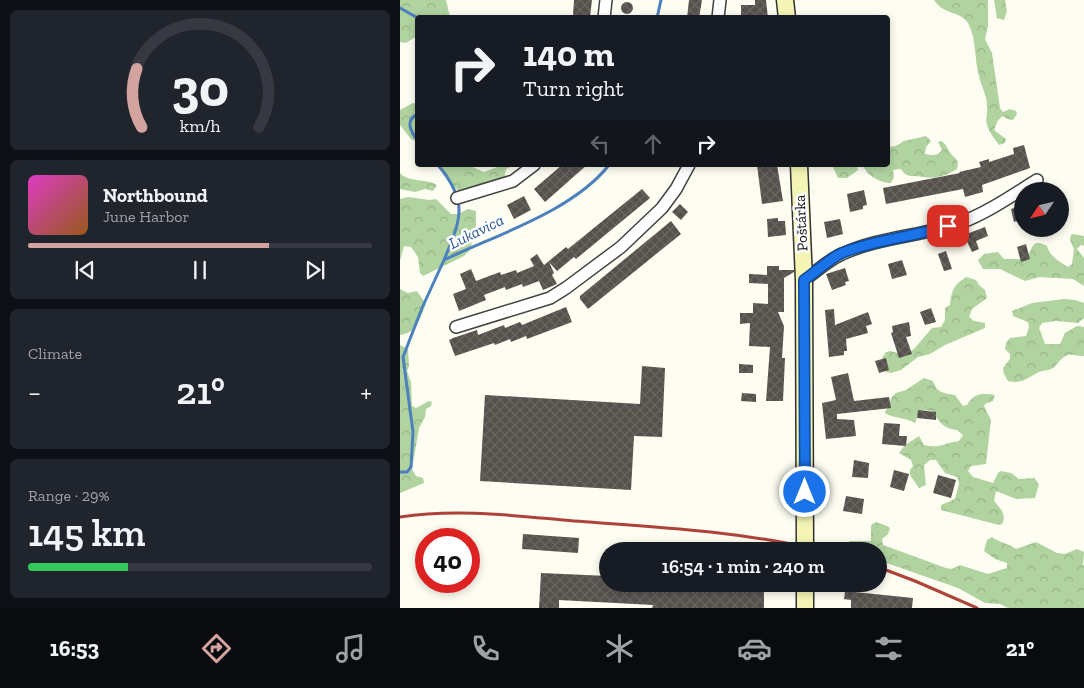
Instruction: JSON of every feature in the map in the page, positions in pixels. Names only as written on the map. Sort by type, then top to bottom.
[{"type":"street","points":[[604,15],[606,0]]},
{"type":"street","points":[[718,15],[720,0]]},
{"type":"street","points":[[785,0],[787,15]]},
{"type":"street","points":[[457,198],[513,181],[531,167]]},
{"type":"street","points":[[456,327],[550,298],[566,288],[621,247],[662,208],[676,189],[688,167]]},
{"type":"street","name":"Poštárka","points":[[799,167],[804,280],[805,542]]},
{"type":"street","points":[[804,280],[841,254],[882,241],[934,231],[962,222],[1037,180]]},
{"type":"street","points":[[805,592],[805,608]]},
{"type":"green space","points":[[400,0],[446,0],[450,15],[415,15],[415,37],[406,43],[400,42]]},
{"type":"green space","points":[[934,0],[988,0],[988,26],[985,39],[992,53],[1000,108],[1003,112],[1010,109],[1016,111],[1017,114],[1013,120],[1003,116],[998,120],[994,130],[1006,139],[1005,143],[999,145],[986,123],[986,98],[977,69],[971,29],[965,19],[942,8]]},
{"type":"green space","points":[[994,0],[1005,0],[1007,11],[1004,20],[997,18]]},
{"type":"green space","points":[[415,104],[415,141],[411,139],[400,125],[400,110]]},
{"type":"green space","points":[[926,136],[931,141],[926,147],[925,154],[934,155],[942,150],[938,142],[941,141],[957,161],[957,169],[945,175],[932,178],[908,175],[901,169],[893,170],[894,177],[891,183],[876,179],[864,168],[890,167],[890,147],[896,146],[904,141]]},
{"type":"green space","points":[[439,167],[473,167],[484,172],[497,167],[510,167],[506,169],[504,179],[463,195],[452,185]]},
{"type":"green space","points":[[833,167],[857,167],[858,170],[847,178],[838,178]]},
{"type":"green space","points":[[400,173],[408,178],[437,185],[433,191],[425,189],[415,192],[400,189]]},
{"type":"green space","points":[[408,197],[436,199],[451,214],[458,214],[468,209],[476,211],[476,225],[470,250],[464,256],[423,276],[420,273],[418,257],[411,247],[404,246],[400,261],[400,199]]},
{"type":"green space","points":[[1073,234],[1084,236],[1084,246],[1081,245],[1077,249],[1084,258],[1084,286],[1073,279],[1039,277],[1025,281],[1000,269],[983,269],[978,260],[984,254],[998,252],[1004,259],[1025,259],[1037,243],[1047,246],[1048,250],[1058,261],[1068,267],[1072,264],[1074,249],[1070,240]]},
{"type":"green space","points":[[966,277],[976,280],[985,290],[987,298],[972,309],[969,317],[974,321],[985,323],[985,328],[945,345],[930,354],[918,357],[901,370],[891,373],[886,372],[885,362],[882,358],[886,352],[891,351],[903,355],[914,349],[932,328],[941,327],[945,320],[945,308],[950,305],[954,289]]},
{"type":"green space","points":[[400,289],[408,293],[417,291],[426,304],[414,328],[400,335]]},
{"type":"green space","points":[[1064,299],[1084,303],[1084,318],[1078,323],[1056,321],[1042,323],[1039,328],[1045,344],[1060,344],[1065,333],[1077,326],[1084,327],[1084,356],[1068,355],[1063,357],[1051,369],[1039,372],[1020,381],[1008,381],[1003,368],[1010,359],[1010,354],[1005,349],[1006,343],[1010,338],[1026,336],[1029,327],[1028,322],[1013,316],[1012,311],[1032,303]]},
{"type":"green space","points":[[400,345],[408,349],[409,366],[407,371],[411,382],[412,406],[416,408],[429,401],[432,402],[431,406],[426,409],[425,417],[419,428],[412,469],[416,476],[423,478],[424,483],[400,493]]},
{"type":"green space","points":[[924,378],[933,381],[936,388],[941,392],[955,395],[963,406],[967,405],[976,396],[995,395],[993,401],[984,406],[991,420],[986,464],[971,466],[968,471],[973,477],[993,483],[1001,471],[1011,473],[1019,479],[1034,478],[1039,484],[1035,498],[1016,499],[996,491],[994,501],[1003,514],[1002,524],[999,525],[941,510],[941,505],[955,499],[959,483],[957,477],[945,473],[936,460],[930,460],[924,465],[926,485],[919,488],[910,475],[910,470],[913,466],[911,460],[899,453],[905,445],[919,436],[924,445],[938,446],[959,441],[963,435],[957,430],[942,424],[932,411],[923,410],[918,414],[915,423],[885,413],[892,397],[896,393],[906,390]]},
{"type":"green space","points":[[876,522],[890,528],[888,534],[882,539],[882,542],[849,542],[871,541],[871,525]]},
{"type":"green space","points":[[992,537],[1016,549],[1036,542],[1057,553],[1065,554],[1077,549],[1084,552],[1084,608],[1008,608],[1000,604],[985,603],[958,588],[887,563],[887,546],[946,568],[952,569],[960,565],[988,574],[1007,568],[1007,563],[995,559],[984,551],[987,540]]},
{"type":"building","points":[[574,0],[592,0],[590,15],[573,15]]},
{"type":"building","points":[[689,0],[702,0],[700,15],[687,15]]},
{"type":"building","points":[[755,0],[766,0],[768,15],[741,15],[741,5],[755,5]]},
{"type":"building","points":[[625,2],[629,2],[633,8],[629,14],[625,14],[621,10],[621,6]]},
{"type":"building","points":[[1024,145],[1030,168],[982,185],[983,192],[965,197],[963,189],[886,204],[883,188],[981,167],[979,162],[989,159],[989,162],[1014,154],[1013,148]]},
{"type":"building","points":[[560,167],[585,167],[545,202],[534,189]]},
{"type":"building","points":[[757,167],[777,167],[783,201],[762,204]]},
{"type":"building","points":[[642,189],[650,198],[576,259],[574,257],[557,271],[549,262],[554,273],[552,275],[557,284],[543,290],[539,281],[523,287],[522,284],[506,290],[505,287],[484,295],[486,300],[459,311],[453,294],[466,289],[460,274],[471,269],[476,281],[500,272],[501,275],[516,270],[517,273],[534,266],[530,259],[537,254],[544,265],[566,247],[568,249]]},
{"type":"building","points":[[864,190],[867,205],[863,206],[863,209],[850,212],[847,194]]},
{"type":"building","points":[[524,196],[531,210],[514,219],[507,205]]},
{"type":"building","points":[[680,204],[688,212],[681,220],[672,212]]},
{"type":"building","points":[[1014,208],[1014,222],[1011,209]]},
{"type":"building","points":[[778,218],[778,221],[785,221],[786,235],[768,237],[767,219]]},
{"type":"building","points":[[840,219],[843,234],[827,238],[824,222]]},
{"type":"building","points":[[671,221],[681,234],[588,309],[580,299],[580,296]]},
{"type":"building","points":[[985,227],[988,236],[976,241],[979,249],[972,252],[964,235]]},
{"type":"building","points":[[1026,244],[1030,259],[1021,262],[1017,247]]},
{"type":"building","points":[[946,251],[952,269],[944,271],[938,254]]},
{"type":"building","points":[[902,260],[907,275],[892,279],[888,264]]},
{"type":"building","points":[[767,266],[779,266],[779,270],[794,270],[794,272],[784,278],[784,312],[778,312],[784,326],[782,358],[785,358],[783,401],[766,401],[770,347],[749,346],[750,323],[740,324],[740,313],[753,313],[753,303],[768,304],[768,284],[749,283],[749,274],[767,275]]},
{"type":"building","points":[[845,268],[849,281],[845,282],[846,285],[832,290],[826,274]]},
{"type":"building","points":[[566,307],[572,322],[527,339],[526,336],[511,342],[510,339],[455,356],[449,340],[477,330],[478,335],[504,325],[505,328],[520,322],[522,325]]},
{"type":"building","points":[[931,308],[936,322],[925,325],[920,312]]},
{"type":"building","points":[[834,309],[835,325],[868,312],[872,324],[866,326],[868,333],[846,339],[847,351],[844,351],[844,355],[829,357],[825,310]]},
{"type":"building","points":[[909,322],[911,336],[906,337],[912,354],[899,358],[891,333],[893,332],[892,326]]},
{"type":"building","points":[[886,358],[889,370],[879,373],[875,361]]},
{"type":"building","points":[[739,364],[753,365],[753,373],[739,373]]},
{"type":"building","points":[[642,366],[665,368],[662,437],[634,436],[631,490],[480,481],[485,395],[640,404]]},
{"type":"building","points":[[848,373],[854,401],[889,397],[891,408],[837,414],[837,419],[854,420],[856,436],[826,439],[822,403],[836,400],[831,377]]},
{"type":"building","points":[[742,393],[756,394],[756,402],[741,401]]},
{"type":"building","points":[[918,410],[936,412],[936,420],[917,418]]},
{"type":"building","points":[[884,423],[900,424],[899,436],[907,436],[906,446],[882,444]]},
{"type":"building","points":[[854,460],[869,463],[868,478],[852,477]]},
{"type":"building","points":[[894,470],[909,474],[904,491],[890,487]]},
{"type":"building","points":[[938,475],[956,480],[951,498],[933,493]]},
{"type":"building","points":[[846,496],[864,499],[862,514],[843,511]]},
{"type":"building","points":[[523,534],[579,538],[578,553],[522,549]]},
{"type":"building","points":[[541,573],[599,576],[599,592],[764,592],[764,608],[652,608],[653,605],[559,600],[559,608],[539,608]]},
{"type":"building","points":[[845,592],[913,598],[912,608],[851,608],[851,600],[844,599]]},
{"type":"waterway","name":"Lukavica","points":[[658,15],[661,0]]},
{"type":"waterway","points":[[400,8],[415,16]]},
{"type":"waterway","points":[[415,116],[411,119],[410,123],[415,137]]},
{"type":"waterway","points":[[440,167],[454,190],[459,211],[455,233],[444,260]]},
{"type":"waterway","name":"Lukavica","points":[[400,472],[407,472],[411,467],[413,432],[403,357],[422,308],[444,260],[555,209],[594,181],[607,167]]},
{"type":"railway","points":[[400,517],[444,513],[509,515],[730,534],[780,542]]},
{"type":"railway","points":[[887,570],[977,608]]},
{"type":"route","points":[[805,492],[804,280],[841,254],[882,241],[934,231],[948,226]]}]
